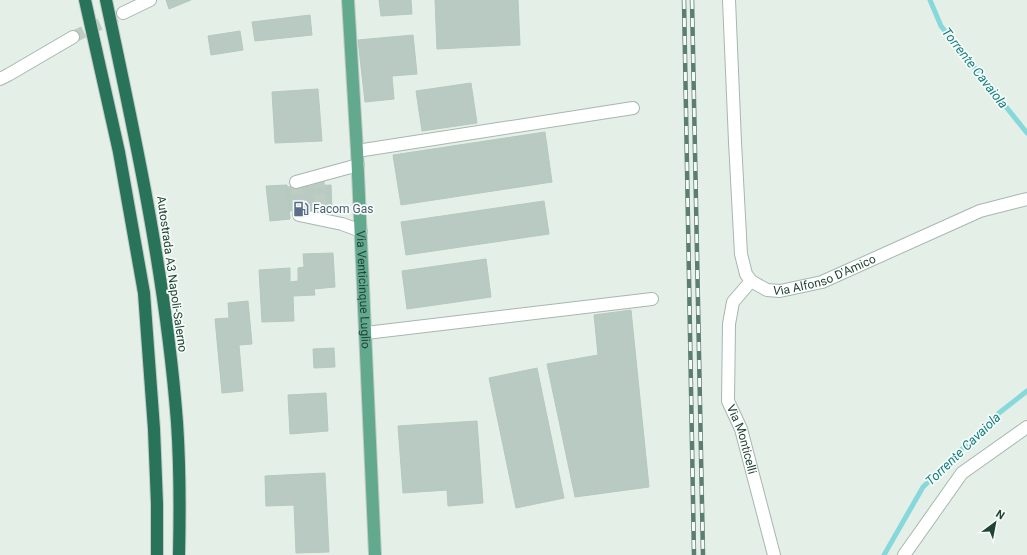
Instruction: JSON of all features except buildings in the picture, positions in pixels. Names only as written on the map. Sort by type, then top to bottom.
[{"type":"highway","points":[[85,0],[119,152],[144,293],[154,437],[157,504],[157,555]]},
{"type":"highway","name":"Autostrada A3 Napoli-Salerno","points":[[106,0],[148,204],[164,301],[177,422],[180,498],[179,555]]},
{"type":"main road","name":"Via Venticinque Luglio","points":[[348,0],[358,165],[375,555]]},
{"type":"street","points":[[123,13],[150,0]]},
{"type":"street","points":[[729,0],[734,142],[741,254],[746,274],[750,280]]},
{"type":"street","points":[[0,78],[8,75],[73,37]]},
{"type":"street","points":[[357,151],[633,108]]},
{"type":"street","points":[[296,182],[358,165]]},
{"type":"street","name":"Via Alfonso D'Amico","points":[[750,280],[767,290],[780,291],[822,282],[980,211],[1027,199]]},
{"type":"street","points":[[299,216],[342,224],[361,230]]},
{"type":"street","name":"Via Monticelli","points":[[750,280],[733,302],[729,324],[728,401],[740,429],[774,555]]},
{"type":"street","points":[[366,333],[652,299]]},
{"type":"street","points":[[904,555],[962,473],[1027,427]]},
{"type":"waterway","name":"Torrente Cavaiola","points":[[930,0],[941,26],[1027,133]]},
{"type":"waterway","name":"Torrente Cavaiola","points":[[884,555],[923,487],[999,413],[1027,391]]},
{"type":"tunnel","points":[[73,37],[123,13]]},
{"type":"tunnel","points":[[318,176],[322,220]]},
{"type":"tunnel","points":[[296,182],[299,215]]},
{"type":"railway","points":[[684,0],[694,555]]},
{"type":"railway","points":[[692,0],[703,555]]},
{"type":"place","name":"Facom Gas","points":[[301,209]]}]
